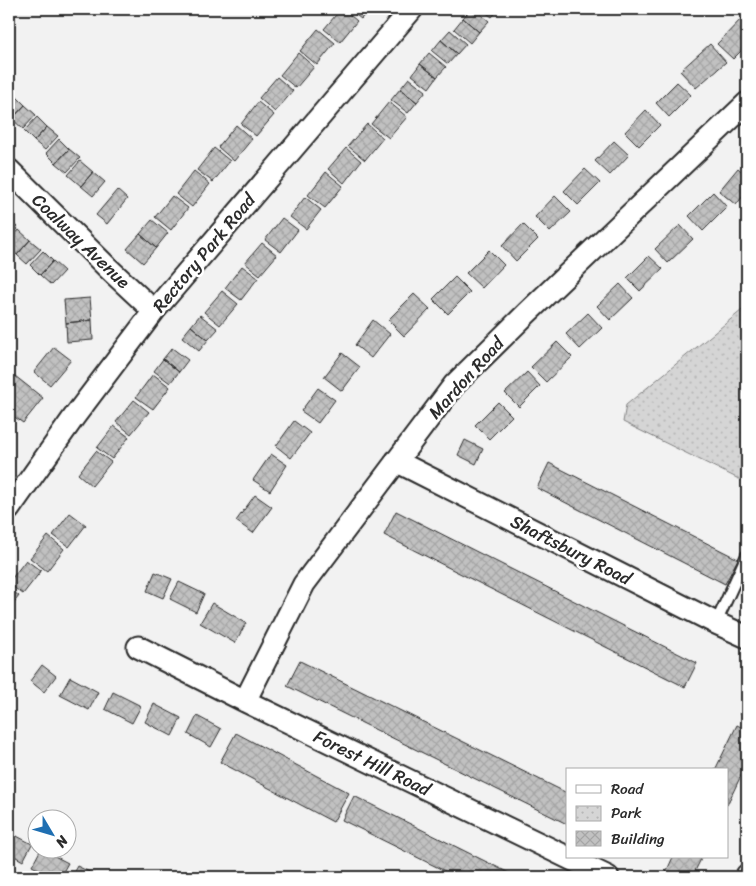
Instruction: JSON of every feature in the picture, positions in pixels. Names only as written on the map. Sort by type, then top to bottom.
[{"type":"street","name":"Rectory Park Road","points":[[9,509],[74,417],[154,311],[412,9]]},
{"type":"street","name":"Mardon Road","points":[[245,701],[304,584],[454,385],[747,103]]},
{"type":"street","name":"Coalway Avenue","points":[[9,170],[101,262],[154,311]]},
{"type":"street","name":"Shaftsbury Road","points":[[396,461],[747,637]]},
{"type":"street","name":"Forest Hill Road","points":[[138,647],[566,857]]},
{"type":"street","name":"Forest Hill Road","points":[[569,858],[608,877]]},
{"type":"lane","points":[[716,623],[747,555]]},
{"type":"green space","points":[[747,306],[747,483],[623,422],[626,405]]},
{"type":"building","points":[[341,9],[357,21],[340,42],[324,29]]},
{"type":"building","points":[[348,9],[369,9],[361,19]]},
{"type":"building","points":[[471,9],[474,9],[489,21],[479,32],[463,18]]},
{"type":"building","points":[[481,9],[499,9],[492,17]]},
{"type":"building","points":[[745,15],[747,17],[747,45],[733,59],[717,44]]},
{"type":"building","points":[[463,18],[479,32],[470,43],[454,29]]},
{"type":"building","points":[[318,29],[335,43],[317,65],[300,51]]},
{"type":"building","points":[[450,30],[466,44],[457,54],[441,40]]},
{"type":"building","points":[[441,40],[457,54],[448,64],[432,51]]},
{"type":"building","points":[[710,44],[726,62],[696,88],[680,71]]},
{"type":"building","points":[[298,53],[314,67],[296,88],[280,75]]},
{"type":"building","points":[[429,53],[446,67],[437,77],[420,64]]},
{"type":"building","points":[[420,64],[437,77],[429,88],[412,75]]},
{"type":"building","points":[[277,77],[293,91],[275,112],[259,98]]},
{"type":"building","points":[[409,78],[426,91],[417,102],[400,89]]},
{"type":"building","points":[[677,82],[691,95],[669,117],[656,103]]},
{"type":"building","points":[[400,89],[417,102],[408,113],[391,100]]},
{"type":"building","points":[[15,95],[25,105],[12,119],[9,115],[9,102]]},
{"type":"building","points":[[258,102],[274,115],[256,136],[241,124]]},
{"type":"building","points":[[389,102],[407,117],[389,138],[371,124]]},
{"type":"building","points":[[25,105],[36,115],[23,129],[12,119]]},
{"type":"building","points":[[646,110],[660,125],[639,146],[625,132]]},
{"type":"building","points":[[37,117],[47,127],[34,141],[24,131]]},
{"type":"building","points":[[367,124],[383,138],[365,160],[348,146]]},
{"type":"building","points":[[236,125],[252,139],[234,161],[218,147]]},
{"type":"building","points":[[47,127],[58,136],[45,150],[34,141]]},
{"type":"building","points":[[59,139],[69,149],[56,163],[46,153]]},
{"type":"building","points":[[614,141],[629,155],[610,175],[595,161]]},
{"type":"building","points":[[214,148],[230,161],[213,182],[197,170]]},
{"type":"building","points":[[346,148],[361,161],[344,183],[328,169]]},
{"type":"building","points":[[69,149],[80,158],[67,172],[56,163]]},
{"type":"building","points":[[80,161],[93,172],[81,186],[68,175]]},
{"type":"building","points":[[738,168],[747,176],[747,191],[736,205],[719,191]]},
{"type":"building","points":[[585,169],[600,183],[578,205],[564,191]]},
{"type":"building","points":[[194,171],[210,184],[192,207],[176,194]]},
{"type":"building","points":[[93,172],[105,182],[93,196],[81,186]]},
{"type":"building","points":[[326,172],[343,186],[325,208],[308,195]]},
{"type":"building","points":[[117,190],[127,199],[107,224],[96,215]]},
{"type":"building","points":[[713,192],[727,207],[703,231],[689,216]]},
{"type":"building","points":[[172,196],[188,208],[171,230],[155,217]]},
{"type":"building","points":[[555,196],[571,212],[550,232],[535,217]]},
{"type":"building","points":[[305,197],[321,210],[306,229],[290,217]]},
{"type":"building","points":[[282,218],[298,230],[281,252],[265,240]]},
{"type":"building","points":[[9,219],[18,228],[9,238]]},
{"type":"building","points":[[152,220],[168,233],[156,248],[140,234]]},
{"type":"building","points":[[523,224],[538,239],[516,261],[502,246]]},
{"type":"building","points":[[680,225],[693,239],[668,263],[655,249]]},
{"type":"building","points":[[19,230],[30,240],[17,255],[9,247],[9,242]]},
{"type":"building","points":[[140,234],[156,248],[143,263],[127,249]]},
{"type":"building","points":[[30,240],[41,249],[27,264],[17,255]]},
{"type":"building","points":[[262,243],[277,255],[260,275],[245,263]]},
{"type":"building","points":[[489,250],[504,265],[482,288],[466,273]]},
{"type":"building","points":[[43,251],[53,261],[40,275],[30,265]]},
{"type":"building","points":[[649,256],[663,269],[640,291],[627,278]]},
{"type":"building","points":[[53,261],[64,271],[51,285],[40,275]]},
{"type":"building","points":[[242,266],[258,278],[241,300],[225,288]]},
{"type":"building","points":[[455,277],[470,292],[448,314],[433,299]]},
{"type":"building","points":[[620,284],[633,298],[610,320],[597,306]]},
{"type":"building","points":[[222,291],[238,304],[220,325],[204,312]]},
{"type":"building","points":[[414,294],[430,309],[404,336],[388,320]]},
{"type":"building","points":[[90,298],[92,320],[66,323],[64,300]]},
{"type":"building","points":[[588,313],[602,328],[580,349],[566,334]]},
{"type":"building","points":[[200,315],[218,329],[208,340],[191,326]]},
{"type":"building","points":[[92,320],[93,340],[67,342],[66,323]]},
{"type":"building","points":[[373,320],[390,334],[371,358],[355,345]]},
{"type":"building","points":[[191,326],[208,340],[199,351],[182,337]]},
{"type":"building","points":[[557,342],[572,357],[546,382],[531,367]]},
{"type":"building","points":[[54,347],[71,360],[50,385],[34,372]]},
{"type":"building","points":[[172,348],[188,360],[179,372],[163,359]]},
{"type":"building","points":[[342,353],[360,367],[342,391],[324,377]]},
{"type":"building","points":[[163,359],[179,372],[170,383],[154,371]]},
{"type":"building","points":[[527,372],[540,386],[519,407],[505,393]]},
{"type":"building","points":[[153,374],[170,387],[153,409],[136,397]]},
{"type":"building","points":[[15,376],[43,398],[23,423],[9,413],[9,385]]},
{"type":"building","points":[[318,388],[335,400],[318,423],[301,411]]},
{"type":"building","points":[[134,400],[149,412],[131,434],[116,422]]},
{"type":"building","points":[[498,402],[512,416],[489,439],[475,425]]},
{"type":"building","points":[[294,421],[310,433],[291,458],[276,446]]},
{"type":"building","points":[[114,426],[129,437],[112,459],[97,448]]},
{"type":"building","points":[[465,440],[483,449],[476,464],[458,455]]},
{"type":"building","points":[[96,451],[111,462],[92,486],[78,474]]},
{"type":"building","points":[[271,454],[287,465],[270,491],[253,480]]},
{"type":"building","points":[[549,463],[738,559],[725,584],[537,488]]},
{"type":"building","points":[[255,495],[272,507],[253,533],[236,521]]},
{"type":"building","points":[[396,511],[697,663],[685,687],[384,535]]},
{"type":"building","points":[[70,513],[86,525],[69,547],[53,535]]},
{"type":"building","points":[[48,536],[64,549],[47,571],[30,558]]},
{"type":"building","points":[[26,560],[41,571],[23,594],[9,584],[9,582]]},
{"type":"building","points":[[155,572],[172,579],[163,598],[147,591]]},
{"type":"building","points":[[179,582],[204,594],[196,612],[170,599]]},
{"type":"building","points":[[9,588],[19,596],[9,609]]},
{"type":"building","points":[[212,603],[246,623],[235,643],[200,623]]},
{"type":"building","points":[[300,661],[566,793],[566,824],[287,686]]},
{"type":"building","points":[[42,665],[56,676],[44,692],[30,681]]},
{"type":"building","points":[[70,677],[98,692],[89,710],[60,695]]},
{"type":"building","points":[[113,692],[141,706],[132,723],[105,709]]},
{"type":"building","points":[[747,698],[747,717],[740,714]]},
{"type":"building","points":[[154,704],[181,718],[172,736],[145,722]]},
{"type":"building","points":[[197,716],[221,729],[211,747],[188,734]]},
{"type":"building","points":[[737,725],[747,730],[747,763],[728,803],[728,768],[716,768]]},
{"type":"building","points":[[236,733],[349,793],[333,822],[220,762]]},
{"type":"building","points":[[354,796],[517,877],[457,877],[342,820]]},
{"type":"building","points":[[9,832],[28,842],[28,852],[23,861],[9,853]]},
{"type":"building","points":[[36,858],[58,858],[68,863],[60,877],[54,877],[32,866]]},
{"type":"building","points":[[673,858],[702,858],[692,877],[664,877]]},
{"type":"building","points":[[77,866],[100,877],[71,877]]}]
